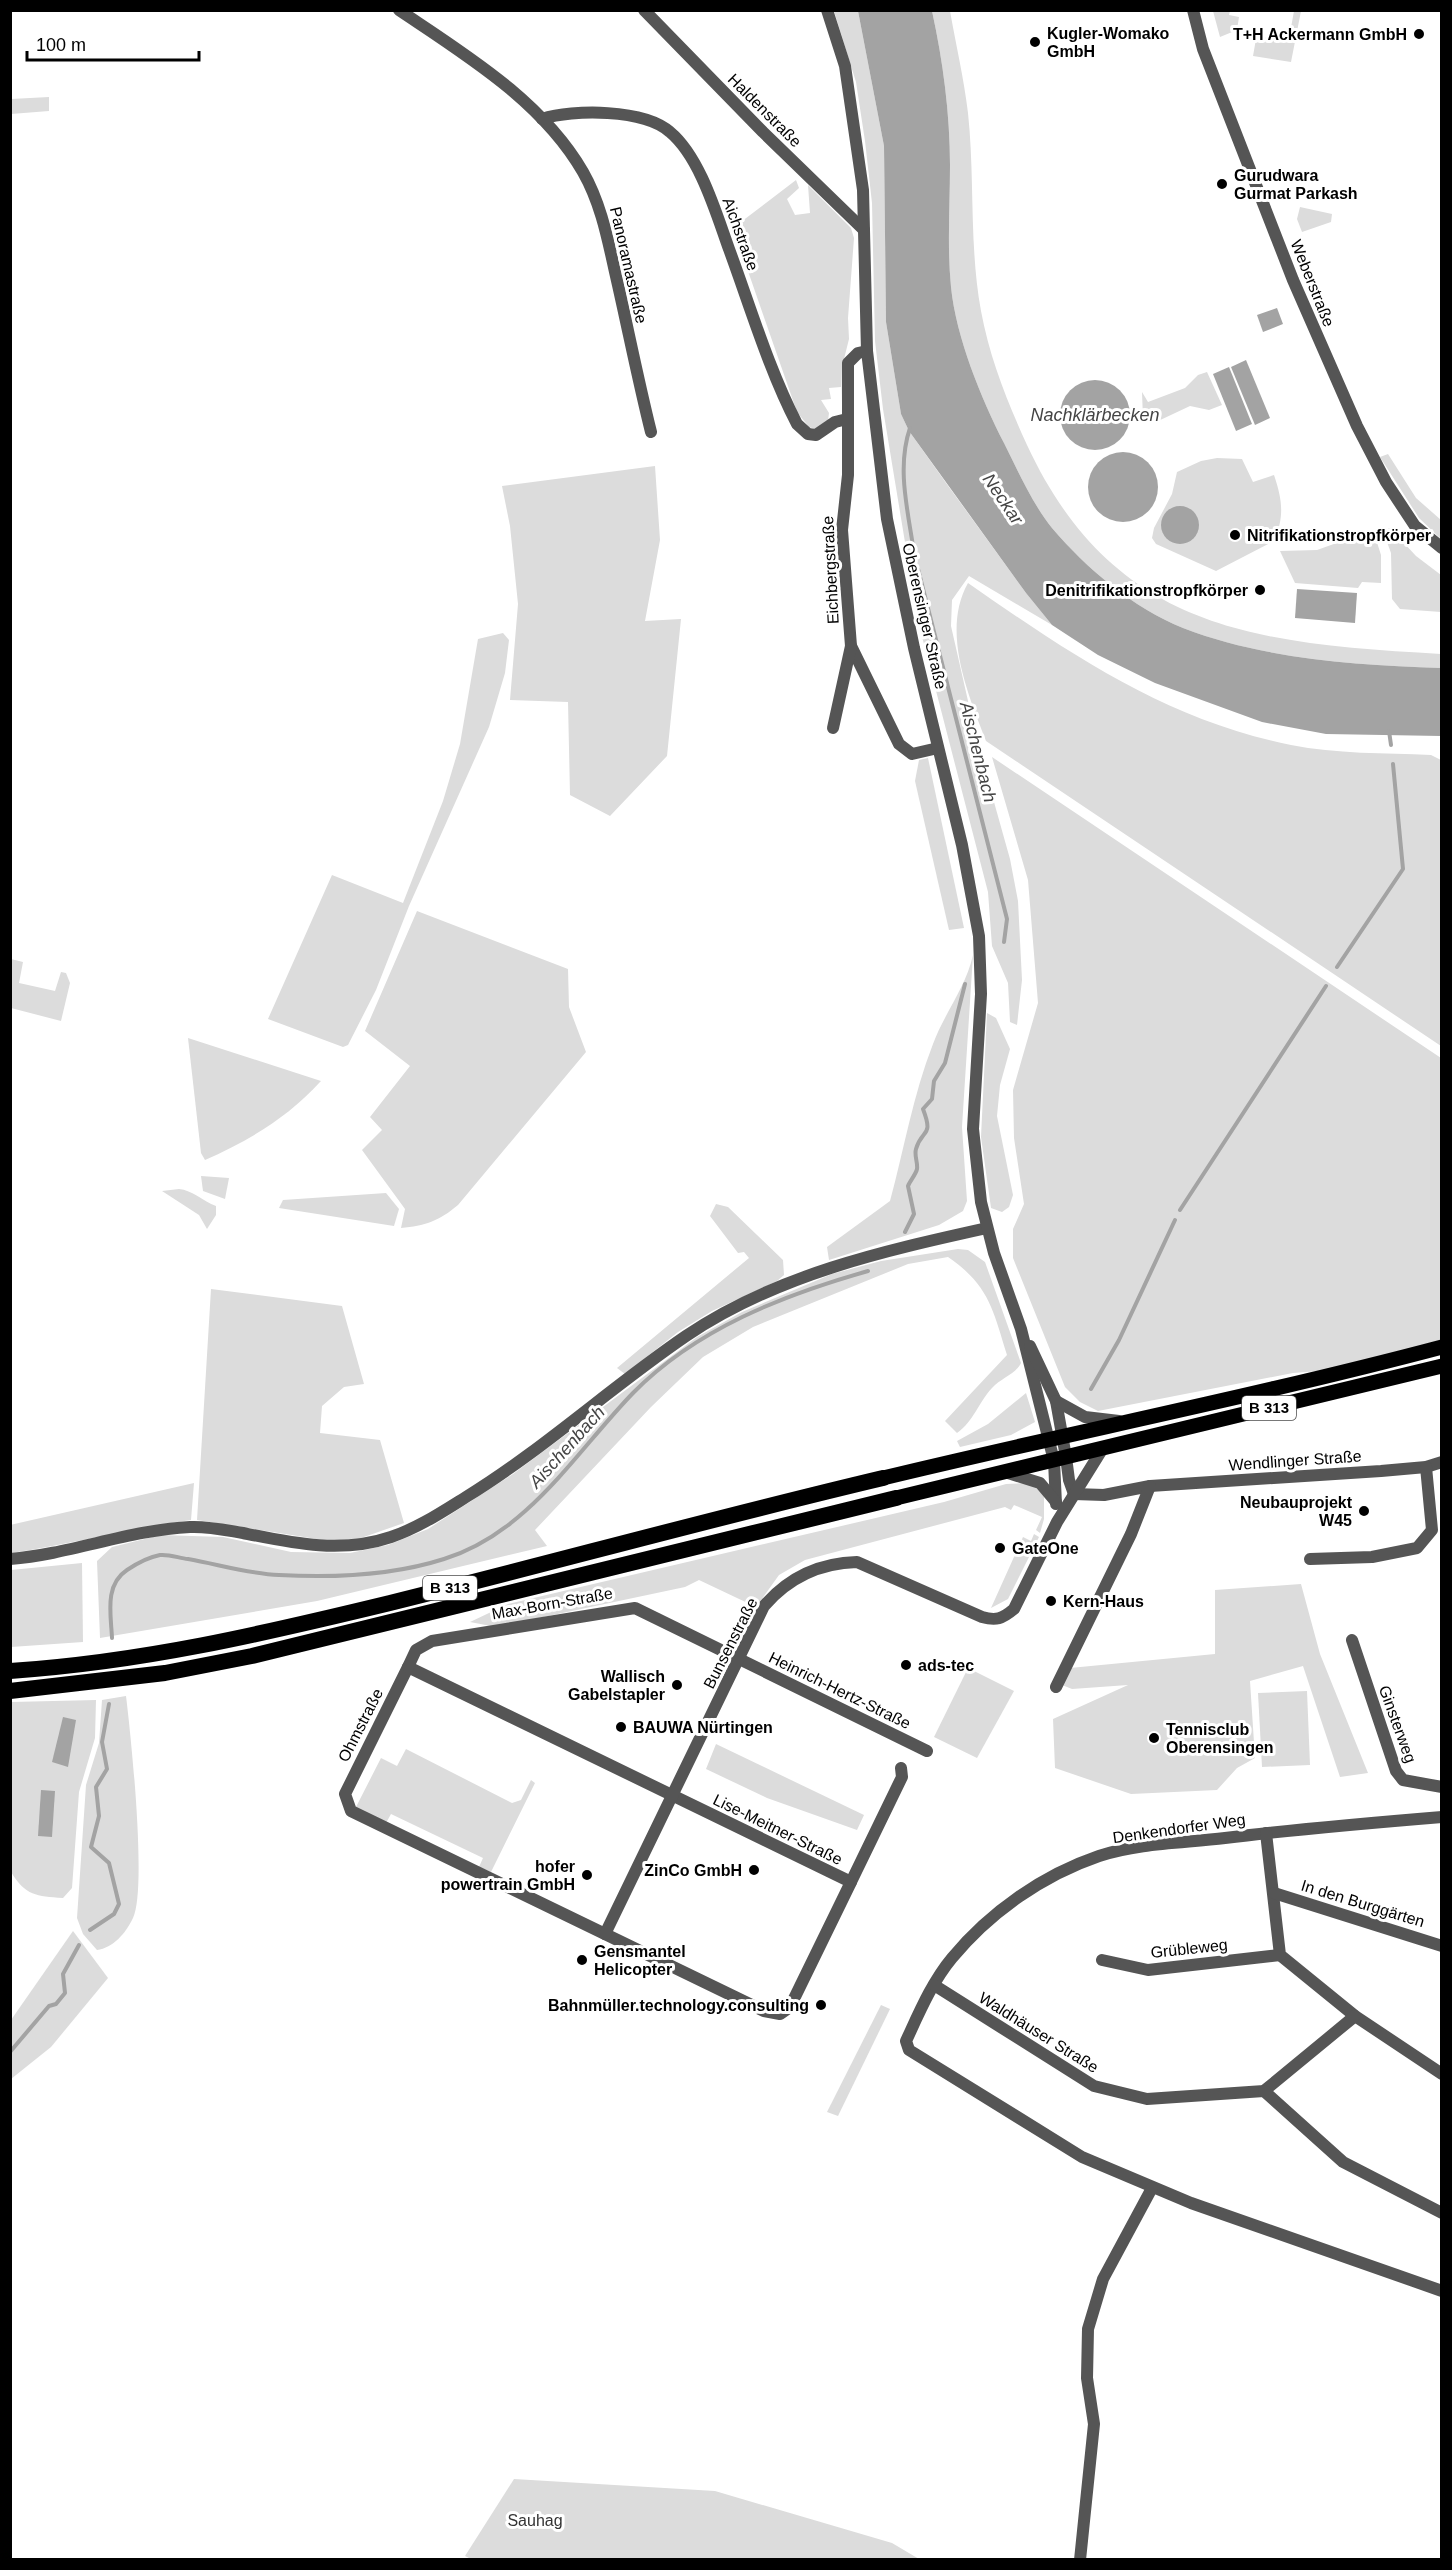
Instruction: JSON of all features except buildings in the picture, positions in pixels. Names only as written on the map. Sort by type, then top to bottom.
[{"type":"highway","name":"B 313","points":[[10,1671],[122,1661],[248,1636],[552,1563],[884,1478]]},
{"type":"highway","name":"B 313","points":[[10,1691],[165,1673],[252,1656],[896,1498]]},
{"type":"main road","name":"B 313","points":[[884,1478],[1056,1437],[1300,1384],[1442,1347]]},
{"type":"main road","name":"B 313","points":[[896,1498],[1442,1366]]},
{"type":"street","name":"Panoramastraße","points":[[399,10],[478,64],[542,119],[582,170],[600,212],[651,432]]},
{"type":"street","name":"Haldenstraße","points":[[644,10],[763,132],[864,230]]},
{"type":"street","name":"Oberensinger Straße","points":[[827,10],[845,66],[863,189],[867,351],[894,560],[974,897],[979,936],[981,994],[973,1129],[975,1164],[987,1228],[1056,1437]]},
{"type":"street","name":"Weberstraße","points":[[1194,10],[1203,50],[1293,280],[1357,426],[1386,482],[1415,526],[1442,548]]},
{"type":"street","name":"Aichstraße","points":[[542,119],[568,114],[601,113],[654,122],[670,132],[687,151],[707,189],[797,424],[808,434],[816,435],[835,422],[847,419]]},
{"type":"street","name":"Eichbergstraße","points":[[867,351],[858,353],[848,363],[848,475],[842,530],[851,646],[899,744],[912,754],[938,747]]},
{"type":"street","points":[[833,728],[851,646]]},
{"type":"street","points":[[10,1559],[92,1546],[164,1529],[192,1527],[314,1546],[359,1544],[389,1538],[439,1514],[506,1472],[687,1335],[728,1311],[843,1264],[987,1228]]},
{"type":"street","name":"Oberensinger Straße","points":[[1021,1329],[1056,1401],[1056,1437]]},
{"type":"street","points":[[1056,1401],[1085,1417],[1125,1422]]},
{"type":"street","points":[[1056,1437],[1060,1459],[1074,1494]]},
{"type":"street","name":"Bunsenstraße","points":[[605,1934],[764,1606],[776,1592],[811,1569],[841,1562],[857,1562],[872,1566],[982,1617],[995,1620],[1005,1617],[1020,1599],[1057,1522],[1103,1448]]},
{"type":"street","name":"Bunsenstraße","points":[[1057,1522],[1056,1502],[1060,1459]]},
{"type":"street","name":"Wendlinger Straße","points":[[1074,1494],[1104,1496],[1150,1486],[1426,1467],[1442,1462]]},
{"type":"street","points":[[1310,1559],[1372,1557],[1417,1548],[1432,1530],[1426,1467]]},
{"type":"street","points":[[1004,1472],[1040,1483],[1056,1502]]},
{"type":"street","points":[[1056,1687],[1131,1533],[1150,1486]]},
{"type":"street","name":"Max-Born-Straße","points":[[408,1667],[416,1650],[432,1641],[624,1607],[648,1611],[739,1657]]},
{"type":"street","name":"Ginsterweg","points":[[1352,1640],[1396,1771],[1403,1780],[1442,1787]]},
{"type":"street","name":"Heinrich-Hertz-Straße","points":[[739,1657],[927,1751]]},
{"type":"street","points":[[408,1667],[673,1796]]},
{"type":"street","name":"Ohmstraße","points":[[408,1667],[345,1794],[351,1811],[605,1934]]},
{"type":"street","points":[[851,1882],[902,1776],[902,1768]]},
{"type":"street","name":"Lise-Meitner-Straße","points":[[605,1934],[764,2011],[780,2014],[790,2007],[851,1882],[673,1796]]},
{"type":"street","name":"Denkendorfer Weg","points":[[1152,2188],[1082,2157],[909,2050],[906,2041],[934,1985],[951,1959],[986,1923],[1013,1900],[1055,1876],[1100,1856],[1150,1846],[1442,1816]]},
{"type":"street","points":[[1266,1833],[1280,1955],[1355,2016],[1442,2073]]},
{"type":"street","name":"In den Burggärten","points":[[1274,1893],[1442,1946]]},
{"type":"street","name":"Grübleweg","points":[[1102,1960],[1148,1970],[1280,1955]]},
{"type":"street","name":"Waldhäuser Straße","points":[[934,1985],[1094,2086],[1148,2099],[1264,2091]]},
{"type":"street","points":[[1355,2016],[1264,2091],[1343,2162],[1442,2213]]},
{"type":"street","points":[[1080,2559],[1094,2424],[1087,2378],[1088,2329],[1103,2278],[1152,2188],[1442,2291]]},
{"type":"green space","points":[[834,11],[858,11],[884,146],[886,322],[901,414],[909,431],[946,483],[1052,625],[969,576],[952,600],[951,626],[978,745],[1010,859],[1018,901],[1022,980],[1017,1025],[1010,1022],[1008,983],[992,946],[988,892],[918,621],[883,409],[875,341],[872,203],[865,141],[856,82]]},
{"type":"green space","points":[[932,11],[950,11],[964,88],[970,138],[977,287],[989,346],[1006,396],[1027,445],[1062,507],[1103,555],[1148,590],[1198,616],[1252,632],[1311,643],[1441,654],[1441,668],[1343,662],[1277,653],[1245,647],[1183,628],[1146,610],[1111,586],[1052,528],[1032,498],[995,425],[978,387],[958,326],[950,272],[950,146],[947,107],[943,68]]},
{"type":"green space","points":[[1213,11],[1230,11],[1229,15],[1239,17],[1237,30],[1220,37]]},
{"type":"green space","points":[[1294,11],[1301,11],[1291,62],[1253,56],[1256,39],[1290,33]]},
{"type":"green space","points":[[49,97],[49,111],[11,114],[11,99]]},
{"type":"green space","points":[[796,180],[799,188],[787,199],[795,215],[810,213],[808,185],[851,228],[854,238],[848,318],[849,339],[842,367],[841,403],[841,387],[829,388],[831,399],[821,400],[829,413],[828,421],[815,429],[809,427],[797,412],[733,228]]},
{"type":"green space","points":[[1300,207],[1332,214],[1331,222],[1302,232],[1297,219]]},
{"type":"green space","points":[[1207,372],[1222,405],[1209,410],[1190,406],[1156,422],[1143,419],[1142,392],[1148,402],[1185,388],[1198,375]]},
{"type":"green space","points":[[1388,454],[1416,498],[1441,520],[1441,539],[1419,518],[1380,457]]},
{"type":"green space","points":[[1217,458],[1242,459],[1253,482],[1274,475],[1279,492],[1281,515],[1274,541],[1216,571],[1156,544],[1152,538],[1154,528],[1172,494],[1177,472],[1201,461]]},
{"type":"green space","points":[[655,466],[660,540],[645,621],[681,619],[667,756],[610,816],[570,795],[568,702],[510,700],[518,604],[510,526],[502,486]]},
{"type":"green space","points":[[1390,528],[1416,556],[1441,575],[1441,612],[1400,609],[1392,599],[1391,553],[1383,531]]},
{"type":"green space","points":[[1373,530],[1381,555],[1381,583],[1362,582],[1358,588],[1295,583],[1280,551],[1317,550]]},
{"type":"green space","points":[[968,583],[1082,659],[1161,701],[1202,719],[1245,734],[1308,748],[1361,753],[1431,755],[1441,760],[1441,1046],[986,741],[965,683],[957,642],[960,602]]},
{"type":"green space","points":[[503,633],[509,640],[505,673],[489,727],[409,906],[376,990],[348,1045],[343,1047],[268,1019],[332,875],[403,903],[443,801],[460,744],[478,639]]},
{"type":"green space","points":[[992,757],[1441,1058],[1441,1340],[1332,1370],[1293,1373],[1098,1411],[1080,1402],[1065,1387],[1013,1258],[1013,1229],[1024,1204],[1014,1138],[1013,1090],[1038,1003],[1028,880]]},
{"type":"green space","points":[[928,758],[964,928],[949,930],[915,781],[919,760]]},
{"type":"green space","points":[[417,911],[568,969],[569,1007],[586,1052],[458,1205],[431,1222],[401,1228],[405,1209],[362,1150],[382,1130],[370,1117],[410,1066],[365,1031]]},
{"type":"green space","points":[[973,955],[962,1127],[967,1201],[963,1211],[939,1225],[829,1260],[827,1247],[890,1201],[926,1063],[970,967]]},
{"type":"green space","points":[[11,959],[23,962],[19,983],[55,991],[61,972],[66,973],[70,983],[61,1021],[11,1008]]},
{"type":"green space","points":[[987,1013],[996,1018],[1010,1049],[1000,1085],[997,1116],[1013,1195],[1009,1207],[1002,1212],[991,1208],[981,1137]]},
{"type":"green space","points":[[188,1038],[321,1081],[295,1106],[267,1127],[205,1160],[201,1153]]},
{"type":"green space","points":[[201,1176],[229,1178],[225,1199],[203,1191]]},
{"type":"green space","points":[[179,1189],[188,1191],[216,1206],[216,1215],[207,1229],[199,1215],[162,1191]]},
{"type":"green space","points":[[386,1193],[399,1209],[394,1226],[279,1208],[283,1200]]},
{"type":"green space","points":[[716,1204],[728,1207],[783,1260],[784,1275],[777,1281],[712,1311],[678,1332],[625,1374],[617,1368],[749,1258],[744,1252],[738,1253],[710,1216]]},
{"type":"green space","points":[[958,1249],[968,1250],[985,1262],[1021,1363],[1015,1371],[992,1388],[968,1423],[957,1433],[945,1421],[1007,1355],[993,1312],[981,1288],[962,1267],[948,1257],[908,1264],[753,1327],[703,1357],[651,1407],[535,1530],[547,1546],[317,1601],[100,1638],[97,1561],[112,1547],[161,1535],[223,1537],[291,1552],[350,1553],[388,1545],[428,1529],[513,1474],[697,1337],[742,1312],[832,1274],[881,1261]]},
{"type":"green space","points":[[211,1289],[342,1306],[364,1384],[344,1387],[322,1406],[320,1433],[380,1440],[404,1523],[361,1538],[329,1541],[197,1520]]},
{"type":"green space","points":[[1026,1393],[1035,1422],[1011,1435],[960,1447],[957,1441],[988,1424]]},
{"type":"green space","points":[[194,1483],[191,1520],[11,1553],[10,1525]]},
{"type":"green space","points":[[1026,1483],[1036,1486],[1044,1494],[1044,1519],[1040,1533],[1036,1530],[1042,1517],[1014,1505],[1011,1510],[1005,1507],[805,1560],[779,1575],[756,1607],[699,1580],[685,1587],[496,1627],[470,1622],[508,1604],[944,1502],[1006,1484]]},
{"type":"green space","points":[[1034,1534],[1039,1537],[1008,1599],[991,1608],[1023,1537],[1031,1541]]},
{"type":"green space","points":[[82,1563],[83,1642],[11,1647],[11,1570]]},
{"type":"green space","points":[[1301,1584],[1320,1654],[1368,1773],[1340,1777],[1303,1666],[1250,1681],[1255,1758],[1237,1768],[1217,1790],[1131,1794],[1055,1768],[1053,1719],[1128,1685],[1072,1689],[1062,1685],[1070,1668],[1215,1654],[1215,1590]]},
{"type":"green space","points":[[968,1668],[1014,1691],[977,1758],[934,1737]]},
{"type":"green space","points":[[1307,1691],[1310,1765],[1262,1767],[1258,1693]]},
{"type":"green space","points":[[126,1696],[137,1811],[139,1877],[137,1902],[133,1918],[123,1934],[114,1943],[97,1950],[83,1934],[77,1918],[86,1785],[99,1743],[102,1700]]},
{"type":"green space","points":[[96,1700],[95,1738],[79,1792],[72,1888],[63,1898],[32,1893],[16,1880],[11,1872],[11,1702]]},
{"type":"green space","points":[[716,1744],[864,1815],[857,1830],[767,1798],[706,1769]]},
{"type":"green space","points":[[406,1749],[512,1803],[521,1800],[531,1780],[535,1783],[491,1872],[479,1867],[483,1858],[391,1814],[386,1823],[356,1807],[381,1758],[397,1766]]},
{"type":"green space","points":[[73,1931],[108,1978],[51,2047],[11,2079],[11,2020]]},
{"type":"green space","points":[[881,2005],[890,2009],[838,2116],[827,2112]]},
{"type":"green space","name":"Sauhag","points":[[514,2479],[715,2491],[892,2543],[919,2559],[471,2559],[465,2556]]},
{"type":"water","name":"Neckar","points":[[858,11],[932,11],[943,68],[947,107],[950,146],[950,272],[958,326],[978,387],[995,425],[1032,498],[1052,528],[1080,558],[1112,586],[1146,610],[1183,628],[1245,647],[1310,659],[1441,668],[1441,736],[1326,734],[1262,722],[1155,683],[1098,655],[1052,625],[1026,593],[909,431],[901,414],[886,322],[884,146]]},
{"type":"water","points":[[1277,308],[1283,324],[1263,332],[1257,315]]},
{"type":"water","points":[[1246,360],[1270,418],[1255,425],[1231,367]]},
{"type":"water","points":[[1229,367],[1252,424],[1236,431],[1213,374]]},
{"type":"water","name":"Nachklärbecken","points":[[1095,380],[1108,383],[1120,390],[1127,402],[1130,415],[1127,428],[1120,440],[1108,447],[1095,450],[1082,447],[1070,440],[1063,428],[1060,415],[1063,402],[1070,390],[1082,383]]},
{"type":"water","name":"Nachklärbecken","points":[[1123,452],[1136,455],[1148,462],[1155,474],[1158,487],[1155,500],[1148,512],[1136,519],[1123,522],[1110,519],[1098,512],[1091,500],[1088,487],[1091,474],[1098,462],[1110,455]]},
{"type":"water","points":[[1180,506],[1193,512],[1199,525],[1193,538],[1180,544],[1167,538],[1161,525],[1167,512]]},
{"type":"water","points":[[1297,589],[1357,593],[1355,623],[1295,618]]},
{"type":"water","points":[[63,1717],[76,1720],[68,1767],[52,1762]]},
{"type":"water","points":[[41,1790],[55,1791],[52,1837],[38,1836]]},
{"type":"waterway","name":"Aischenbach","points":[[910,428],[906,442],[904,472],[913,546]]},
{"type":"waterway","name":"Aischenbach","points":[[918,569],[1007,919],[1004,942]]},
{"type":"waterway","points":[[1389,731],[1391,745]]},
{"type":"waterway","points":[[1337,967],[1403,869],[1393,764]]},
{"type":"waterway","name":"Aischenbach","points":[[905,1232],[914,1214],[908,1186],[917,1169],[915,1154],[918,1142],[927,1129],[923,1109],[932,1099],[934,1081],[945,1063],[965,984]]},
{"type":"waterway","points":[[1180,1210],[1326,986]]},
{"type":"waterway","points":[[1091,1389],[1119,1340],[1175,1220]]},
{"type":"waterway","name":"Aischenbach","points":[[112,1638],[110,1601],[115,1584],[127,1570],[156,1556],[170,1556],[268,1574],[341,1576],[424,1565],[474,1547],[501,1531],[525,1511],[570,1465],[633,1393],[684,1350],[742,1317],[773,1303],[868,1271]]},
{"type":"waterway","name":"Aischenbach","points":[[90,1930],[114,1914],[119,1904],[109,1863],[91,1847],[99,1816],[96,1787],[107,1769],[102,1742],[109,1704]]},
{"type":"waterway","name":"Aischenbach","points":[[10,2052],[49,2006],[56,2004],[65,1993],[63,1974],[79,1945]]},
{"type":"place","name":"T+H Ackermann GmbH","points":[[1419,34]]},
{"type":"place","name":"Kugler-Womako GmbH","points":[[1035,42]]},
{"type":"place","name":"Gurudwara Gurmat Parkash","points":[[1222,184]]},
{"type":"place","name":"Nitrifikationstropfkörper","points":[[1235,535]]},
{"type":"place","name":"Denitrifikationstropfkörper","points":[[1260,590]]},
{"type":"place","name":"Neubauprojekt W45","points":[[1364,1511]]},
{"type":"place","name":"GateOne","points":[[1000,1548]]},
{"type":"place","name":"Kern-Haus","points":[[1051,1601]]},
{"type":"place","name":"ads-tec","points":[[906,1665]]},
{"type":"place","name":"Wallisch Gabelstapler","points":[[677,1685]]},
{"type":"place","name":"BAUWA Nürtingen","points":[[621,1727]]},
{"type":"place","name":"Tennisclub Oberensingen","points":[[1154,1738]]},
{"type":"place","name":"ZinCo GmbH","points":[[754,1870]]},
{"type":"place","name":"hofer powertrain GmbH","points":[[587,1875]]},
{"type":"place","name":"Gensmantel Helicopter","points":[[582,1960]]},
{"type":"place","name":"Bahnmüller.technology.consulting","points":[[821,2005]]}]
